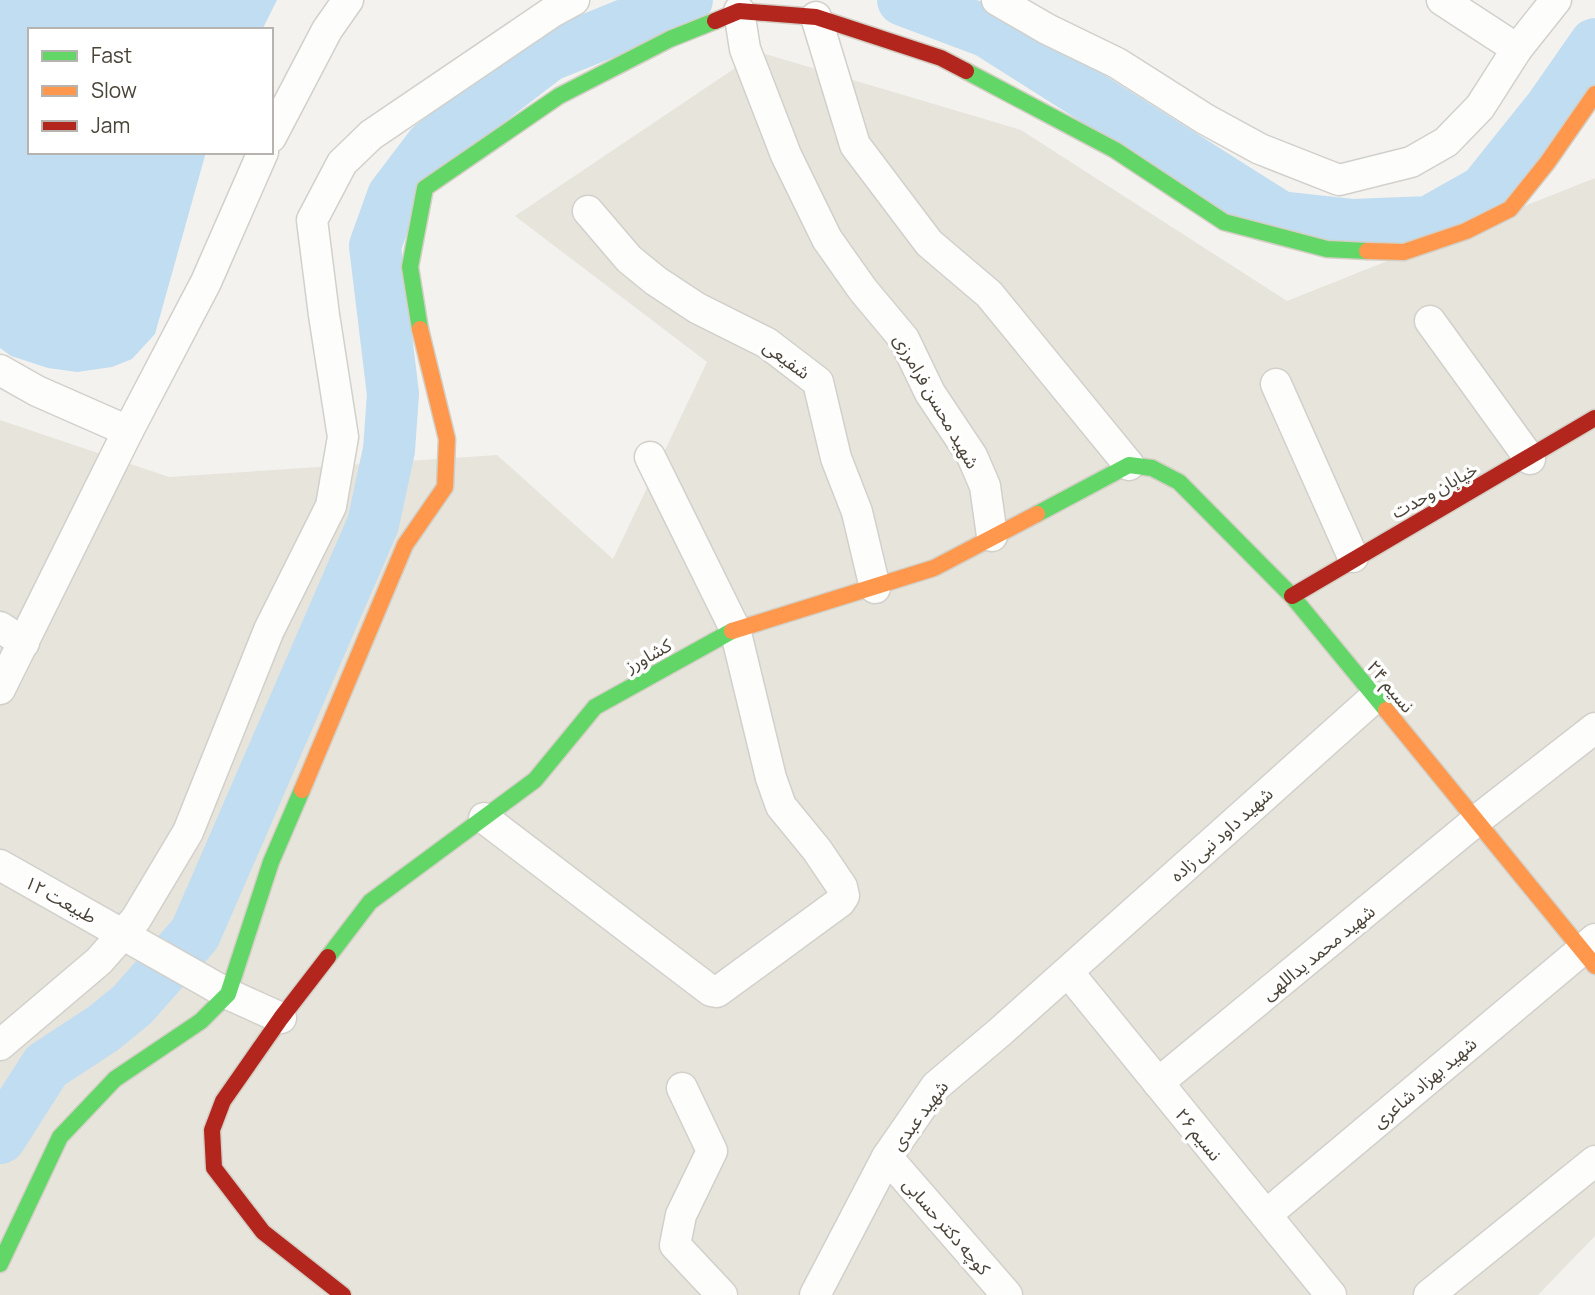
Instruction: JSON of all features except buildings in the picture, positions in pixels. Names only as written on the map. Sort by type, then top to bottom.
[{"type":"street","points":[[273,133],[327,30],[348,0]]},
{"type":"street","points":[[0,1045],[99,961],[136,919],[188,832],[269,629],[331,506],[343,437],[312,220],[342,163],[371,135],[552,12],[574,0]]},
{"type":"street","points":[[997,0],[1047,29],[1117,63],[1260,149],[1339,180],[1411,162],[1446,142],[1480,107],[1517,49],[1556,0]]},
{"type":"street","points":[[1442,0],[1517,49]]},
{"type":"street","points":[[0,1264],[60,1136],[115,1079],[201,1021],[228,994],[271,862],[405,545],[446,487],[447,439],[421,336],[410,267],[425,188],[559,96],[670,39],[739,11],[816,17],[942,58],[1115,150],[1224,222],[1327,249],[1404,252],[1466,232],[1510,209],[1547,163],[1595,94]]},
{"type":"street","name":"شهید محسن فرامرزی","points":[[739,11],[745,49],[786,155],[827,239],[863,290],[904,339],[930,393],[972,456],[985,486],[992,536]]},
{"type":"street","points":[[816,17],[855,145],[929,243],[989,295],[1129,465]]},
{"type":"street","points":[[0,689],[12,635],[128,431],[206,282],[263,154]]},
{"type":"street","name":"شفیعی","points":[[588,211],[629,258],[656,281],[697,308],[767,343],[818,382],[836,458],[857,512],[875,588]]},
{"type":"street","points":[[1430,321],[1530,459]]},
{"type":"street","points":[[0,370],[37,391],[128,431]]},
{"type":"street","points":[[1276,384],[1353,557]]},
{"type":"street","name":"خیابان وحدت","points":[[1292,596],[1353,557],[1530,459],[1595,418]]},
{"type":"street","points":[[484,818],[711,991],[717,992],[840,902],[844,896],[842,887],[817,850],[781,806],[771,778],[735,629],[650,457]]},
{"type":"street","name":"کشاورز","points":[[343,1295],[262,1233],[214,1168],[212,1130],[223,1101],[281,1018],[370,902],[536,780],[595,707],[735,629],[934,568],[1129,465]]},
{"type":"street","name":"نسیم ۲۴","points":[[1129,465],[1152,468],[1179,482],[1292,596],[1477,820],[1591,951]]},
{"type":"street","name":"شهید داود نبی زاده","points":[[1068,972],[1375,697]]},
{"type":"street","name":"شهید محمد یداللهی","points":[[1158,1083],[1477,820],[1595,728]]},
{"type":"street","name":"طبیعت ۱۲","points":[[0,865],[228,994],[281,1018]]},
{"type":"street","name":"شهید بهزاد شاعری","points":[[1266,1215],[1591,951]]},
{"type":"street","name":"نسیم ۲۶","points":[[1068,972],[1331,1295]]},
{"type":"street","name":"شهید عبدی","points":[[815,1295],[887,1157],[936,1086],[1068,972]]},
{"type":"street","points":[[682,1088],[712,1151],[681,1215],[675,1245],[722,1295]]},
{"type":"street","name":"کوچه دکتر حسابی","points":[[887,1157],[1007,1295]]},
{"type":"street","points":[[1429,1295],[1595,1161]]},
{"type":"shaded area","points":[[759,52],[1021,130],[1287,301],[1595,178],[1595,1236],[1538,1295],[0,1295],[0,420],[169,477],[497,455],[613,559],[707,362],[515,216]]},
{"type":"water","points":[[0,0],[277,0],[263,28],[28,28],[28,154],[205,154],[155,334],[132,359],[112,367],[77,372],[48,368],[11,356],[0,348]]},
{"type":"waterway","points":[[0,1138],[46,1066],[104,1028],[132,1005],[195,934],[373,524],[389,450],[393,394],[375,246],[393,196],[431,146],[548,56],[687,0]]},
{"type":"waterway","points":[[903,0],[988,32],[1280,217],[1353,225],[1429,222],[1484,191],[1549,110],[1595,44]]},
{"type":"traffic: fast","points":[[420,329],[410,267],[425,188],[559,96],[670,39],[715,21]]},
{"type":"traffic: fast","points":[[966,71],[1115,150],[1224,222],[1327,249],[1367,251]]},
{"type":"traffic: fast","points":[[1037,514],[1129,465],[1152,468],[1179,482],[1292,596],[1386,710]]},
{"type":"traffic: fast","points":[[328,957],[370,902],[535,780],[595,707],[732,631]]},
{"type":"traffic: fast","points":[[0,1264],[60,1137],[115,1079],[201,1021],[228,994],[271,862],[302,790]]},
{"type":"traffic: slow","points":[[1367,251],[1404,252],[1466,231],[1510,209],[1547,163],[1595,94]]},
{"type":"traffic: slow","points":[[302,790],[405,545],[445,487],[447,439],[420,329]]},
{"type":"traffic: slow","points":[[732,631],[934,568],[1037,514]]},
{"type":"traffic: slow","points":[[1386,710],[1595,966]]},
{"type":"traffic: jam","points":[[715,21],[739,11],[816,17],[941,58],[966,71]]},
{"type":"traffic: jam","points":[[1292,596],[1595,418]]},
{"type":"traffic: jam","points":[[328,957],[223,1101],[212,1130],[214,1168],[263,1232],[343,1295]]}]
